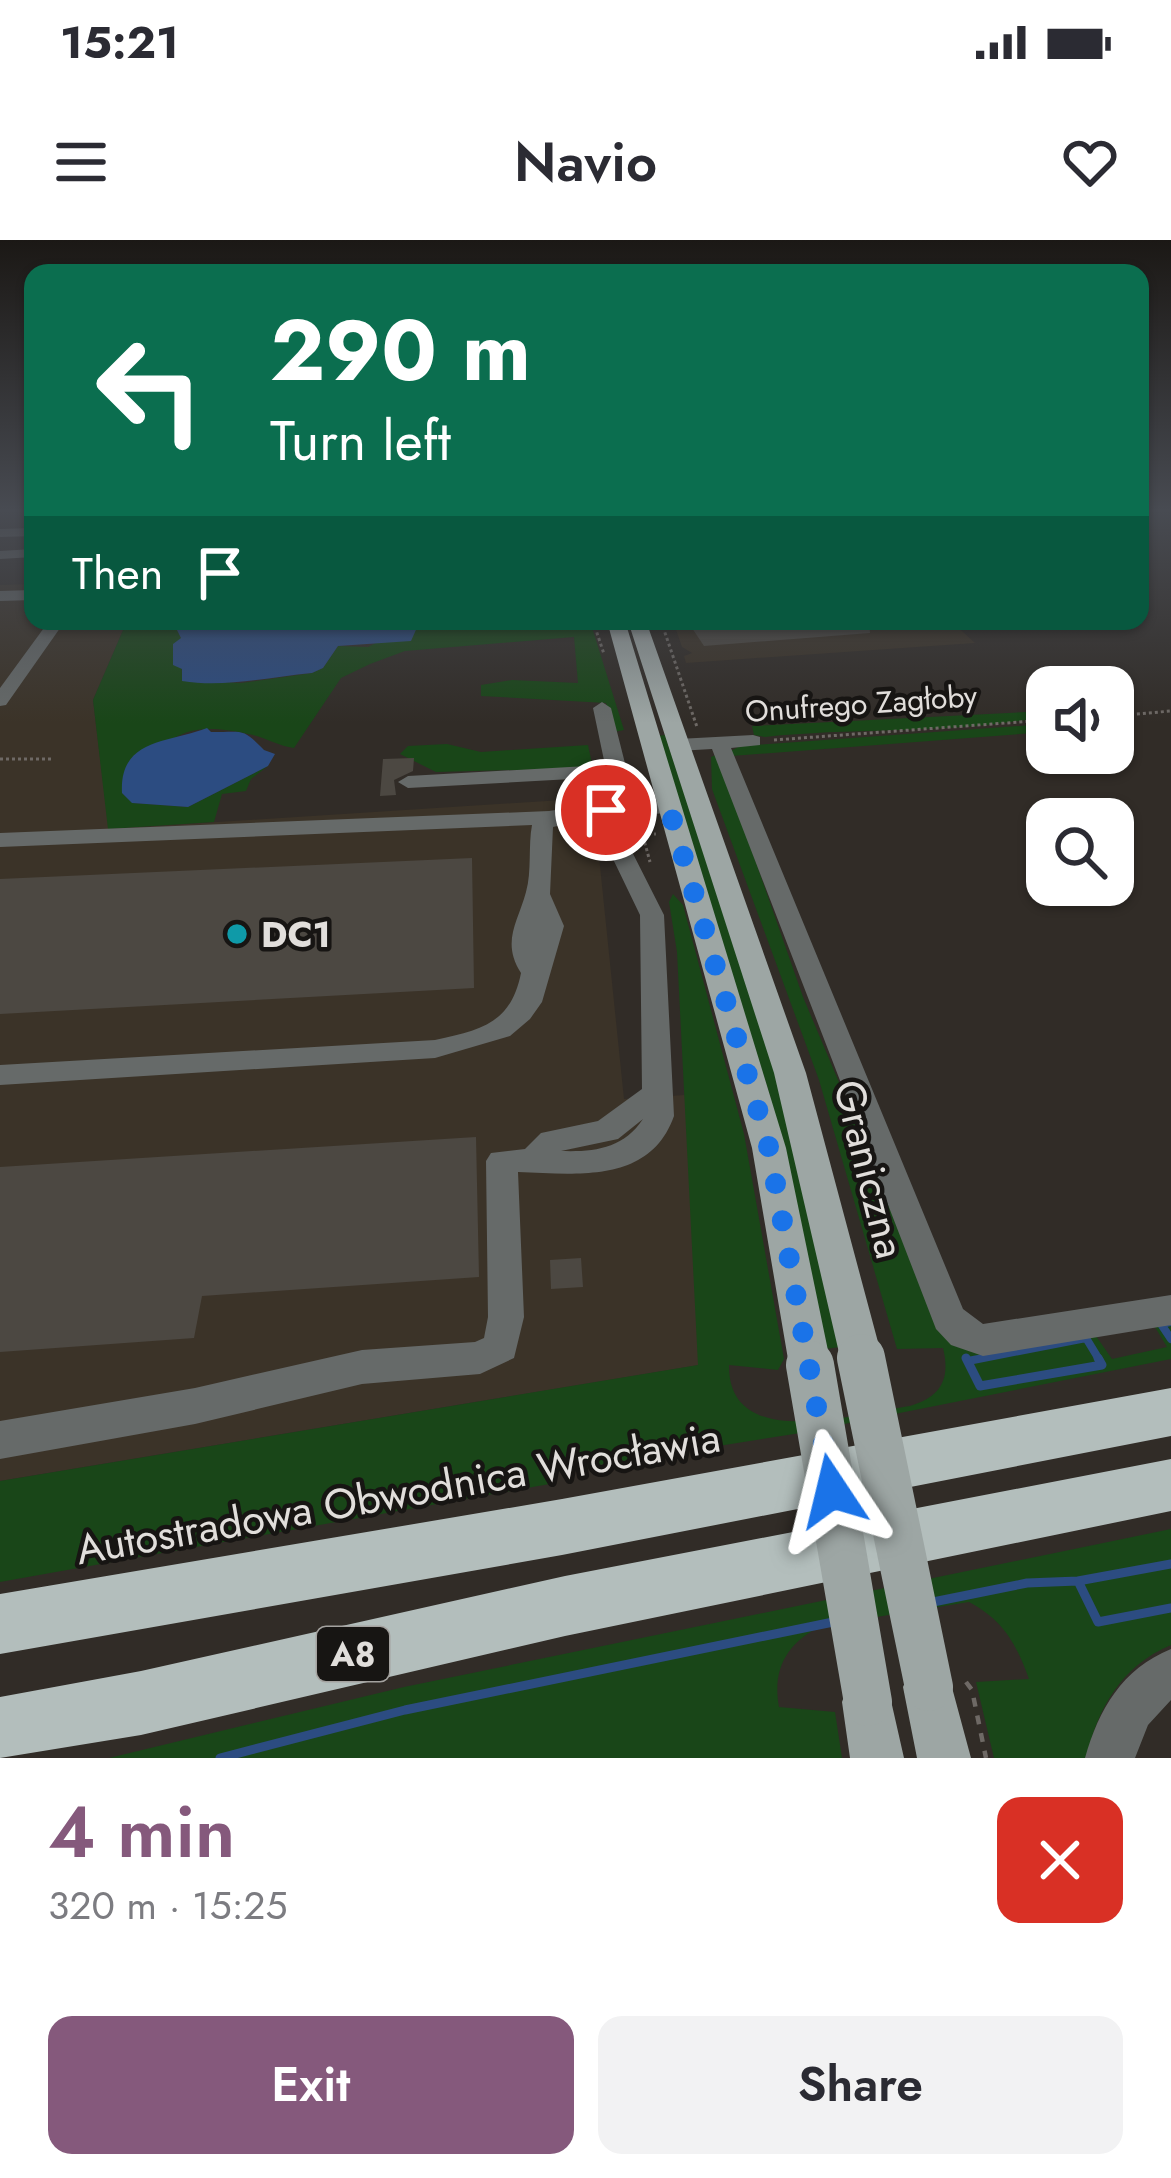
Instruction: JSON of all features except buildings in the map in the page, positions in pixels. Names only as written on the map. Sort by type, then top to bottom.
[{"type":"highway","name":"Autostradowa Obwodnica Wrocławia","points":[[0,1624],[562,1527],[1171,1412]]},
{"type":"highway","name":"A8","points":[[0,1730],[141,1703],[565,1606],[1171,1485]]},
{"type":"main road","points":[[619,630],[769,1148],[877,1758]]},
{"type":"main road","name":"Graniczna","points":[[642,630],[700,740],[790,1073],[947,1684],[944,1758]]},
{"type":"street","points":[[0,700],[51,630]]},
{"type":"street","points":[[0,1440],[195,1406],[362,1367],[480,1358],[501,1346],[506,1317],[502,1161],[536,1157],[557,1166],[614,1158],[641,1144],[656,1127],[662,1108],[656,1093],[652,915],[610,830],[605,799],[619,779],[602,708]]},
{"type":"street","points":[[700,740],[949,1318],[964,1334],[983,1340],[1127,1331],[1171,1310]]},
{"type":"street","name":"Onufrego Zagłoby","points":[[700,740],[753,741]]},
{"type":"street","points":[[408,782],[617,770]]},
{"type":"street","points":[[0,840],[549,818],[669,808]]},
{"type":"street","points":[[0,1075],[435,1049],[475,1041],[509,1022],[528,1002],[534,973],[524,958],[527,913],[538,894],[542,827],[549,818]]},
{"type":"street","points":[[1110,1758],[1133,1705],[1148,1687],[1171,1672]]},
{"type":"path","points":[[665,630],[700,740]]},
{"type":"path","points":[[1134,714],[1171,711]]},
{"type":"path","name":"Onufrego Zagłoby","points":[[753,741],[1026,722]]},
{"type":"path","points":[[0,759],[51,759]]},
{"type":"path","points":[[947,1684],[972,1690],[986,1758]]},
{"type":"shaded area","points":[[24,584],[24,630],[123,630],[93,700],[109,829],[593,798],[624,1099],[685,1095],[699,1365],[0,1481],[0,585]]},
{"type":"shaded area","points":[[676,630],[961,630],[975,643],[686,663],[684,656],[692,653],[682,647]]},
{"type":"green space","points":[[123,630],[177,630],[182,680],[241,683],[312,673],[323,668],[338,646],[368,647],[401,630],[593,630],[624,730],[614,732],[606,703],[481,696],[481,685],[512,680],[578,683],[574,637],[405,651],[341,678],[294,748],[224,730],[188,732],[161,748],[122,793],[133,803],[188,807],[268,766],[251,779],[246,791],[222,794],[214,822],[108,829],[93,700]]},
{"type":"green space","points":[[1026,712],[1026,720],[942,728],[765,737],[754,735],[752,726]]},
{"type":"green space","points":[[1026,726],[1026,734],[731,756],[729,752],[740,746]]},
{"type":"green space","points":[[665,735],[777,1077],[840,1347],[825,1349],[770,1096],[657,736]]},
{"type":"green space","points":[[447,744],[481,752],[588,745],[593,768],[436,772],[400,754],[408,746]]},
{"type":"green space","points":[[718,754],[803,997],[941,1324],[1096,1336],[1112,1359],[1167,1347],[1155,1327],[1171,1322],[1171,1359],[794,1434],[555,1472],[555,1483],[0,1582],[0,1481],[698,1365],[677,952],[669,902],[673,894],[683,905],[744,1134],[784,1359],[778,1370],[729,1365],[734,1393],[750,1410],[772,1419],[800,1422],[910,1406],[936,1392],[944,1378],[943,1348],[897,1349],[819,1080],[712,789],[711,757]]},
{"type":"green space","points":[[1171,1529],[1171,1645],[1138,1664],[1114,1691],[1097,1722],[1086,1758],[994,1758],[976,1682],[1029,1679],[1007,1634],[969,1602],[821,1626],[791,1649],[780,1669],[779,1707],[835,1712],[842,1758],[109,1758],[404,1687]]},
{"type":"water","points":[[177,630],[416,630],[411,641],[338,646],[323,668],[312,673],[214,683],[182,681],[182,669],[173,665],[173,644],[181,638]]},
{"type":"water","points":[[207,728],[242,733],[275,754],[268,766],[188,807],[132,803],[122,793],[123,775],[138,752]]},
{"type":"waterway","points":[[1171,1322],[1161,1324],[1171,1339]]},
{"type":"waterway","points":[[968,1361],[1086,1338],[1100,1361]]},
{"type":"waterway","points":[[966,1358],[980,1386],[1102,1365],[1098,1358]]},
{"type":"waterway","points":[[1078,1581],[1171,1564]]},
{"type":"waterway","points":[[933,1602],[1027,1583],[1078,1581]]},
{"type":"waterway","points":[[1078,1581],[1098,1622],[1171,1608]]},
{"type":"waterway","points":[[220,1758],[405,1710],[838,1621]]},
{"type":"place","name":"DC1","points":[[237,934]]},
{"type":"route","points":[[606,810],[669,808],[769,1148],[832,1491]]}]
